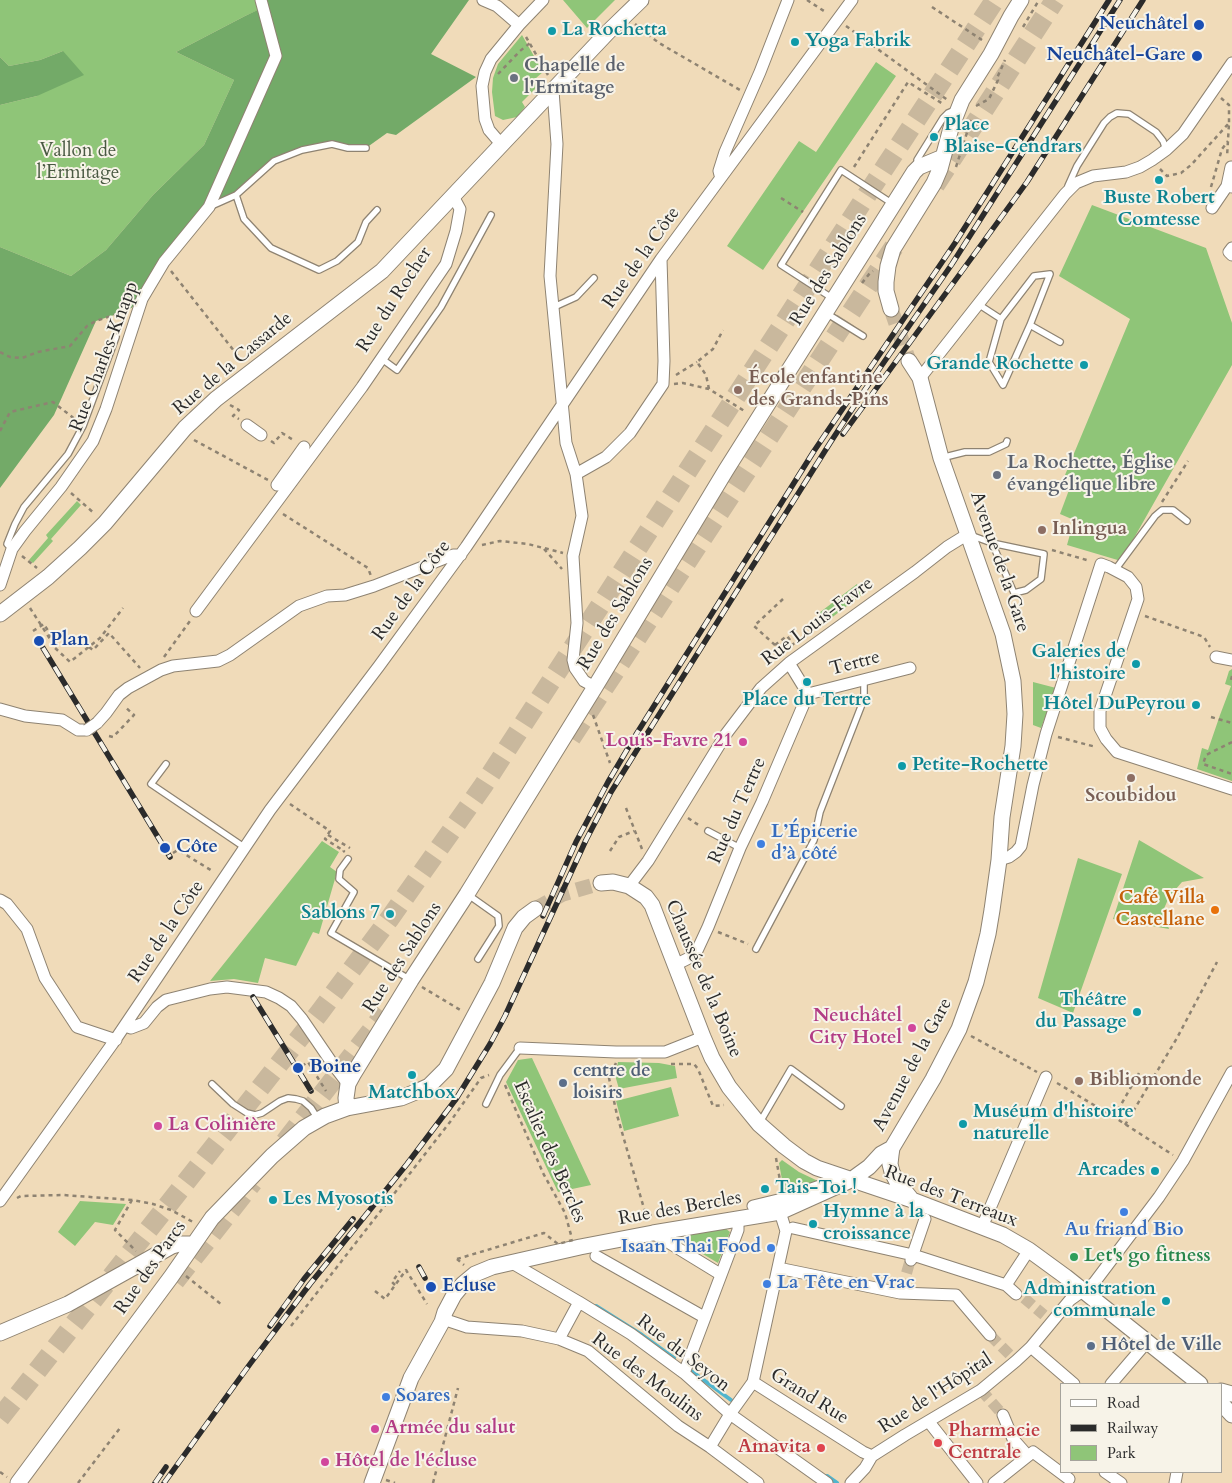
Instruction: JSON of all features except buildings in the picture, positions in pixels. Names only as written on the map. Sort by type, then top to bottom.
[{"type":"main road","points":[[454,196],[502,144],[551,84],[641,0]]},
{"type":"main road","points":[[891,309],[886,291],[886,282],[893,249],[931,189],[940,169],[957,106],[991,54],[1021,0]]},
{"type":"main road","points":[[919,167],[943,157]]},
{"type":"main road","name":"Rue des Sablons","points":[[347,1108],[348,1084],[411,980],[467,894],[583,707],[726,470],[914,172],[919,167]]},
{"type":"main road","name":"Rue de la Cassarde","points":[[1,610],[27,600],[80,548],[105,523],[185,428],[216,399],[382,271],[454,196]]},
{"type":"main road","name":"Avenue de la Gare","points":[[909,361],[920,378],[941,458],[1004,634],[1014,681],[1013,746],[1002,817],[999,860],[988,934],[976,982],[959,1029],[933,1079],[892,1148],[890,1164],[892,1172],[912,1200]]},
{"type":"main road","name":"Chaussée de la Boine","points":[[601,883],[613,882],[629,886],[646,897],[652,905],[712,1058],[729,1087],[759,1124],[804,1162],[851,1180]]},
{"type":"main road","points":[[347,1108],[401,1098],[430,1086],[438,1078],[455,1054],[492,983],[516,928],[524,917],[535,909]]},
{"type":"main road","name":"Rue des Parcs","points":[[12,1480],[176,1269],[212,1218],[241,1187],[298,1133],[319,1120],[347,1108]]},
{"type":"main road","name":"Avenue de la Gare","points":[[851,1180],[869,1167],[881,1154],[892,1148]]},
{"type":"main road","name":"Rue des Bercles","points":[[378,1481],[411,1378],[454,1295],[475,1274],[492,1267],[654,1229],[780,1212],[851,1180]]},
{"type":"main road","name":"Rue des Terreaux","points":[[851,1180],[912,1200],[1003,1235],[1029,1250],[1199,1383]]},
{"type":"main road","points":[[0,1333],[68,1304],[172,1246],[193,1244]]},
{"type":"main road","points":[[1227,1394],[1232,1415]]},
{"type":"street","name":"Rue Charles-Knapp","points":[[0,585],[30,524],[61,487],[93,441],[142,300],[164,262],[209,207],[276,56],[262,0]]},
{"type":"street","points":[[483,0],[497,6],[519,25]]},
{"type":"street","points":[[502,144],[487,126],[482,86],[485,72],[491,59],[543,0]]},
{"type":"street","points":[[721,176],[719,171],[725,152],[760,72],[788,0]]},
{"type":"street","name":"Rue de la Côte","points":[[6,1201],[270,810],[460,555],[661,259],[721,176],[840,22],[852,0]]},
{"type":"street","points":[[920,378],[1065,194],[1076,183],[1093,176],[1126,172],[1140,167],[1166,150],[1183,134],[1232,63]]},
{"type":"street","points":[[551,84],[558,144],[550,276],[566,443],[576,474],[582,516],[573,556],[577,623],[573,660],[575,668],[584,681],[595,687]]},
{"type":"street","points":[[1212,208],[1230,187],[1231,167]]},
{"type":"street","name":"Rue du Rocher","points":[[196,611],[362,387],[446,264],[456,231],[460,209],[454,196]]},
{"type":"street","points":[[1232,248],[1229,252],[1232,254]]},
{"type":"street","points":[[576,474],[606,458],[630,433],[662,384],[664,361],[661,259]]},
{"type":"street","points":[[247,425],[261,435]]},
{"type":"street","points":[[277,485],[304,447]]},
{"type":"street","name":"Rue Louis-Favre","points":[[629,886],[648,861],[726,734],[761,688],[793,660],[916,572],[947,547],[968,534]]},
{"type":"street","points":[[0,709],[25,716],[62,720],[78,730],[92,727],[106,713],[122,691],[152,674],[174,666],[218,661],[230,655],[298,606],[327,596],[345,595],[374,586],[453,555],[460,555]]},
{"type":"street","points":[[999,860],[1016,852],[1021,846],[1046,734],[1101,564],[1128,578],[1136,587],[1138,599],[1100,711],[1100,728],[1106,739],[1117,752],[1232,789]]},
{"type":"street","points":[[1216,657],[1232,660]]},
{"type":"street","points":[[793,660],[808,694]]},
{"type":"street","name":"Tertre","points":[[808,694],[910,668]]},
{"type":"street","name":"Rue du Tertre","points":[[675,965],[695,956],[808,694]]},
{"type":"street","points":[[0,900],[7,904],[27,929],[45,978],[77,1027],[116,1040]]},
{"type":"street","points":[[124,1026],[131,1028],[144,1023],[157,1007],[166,1000],[210,989],[227,987],[266,992],[291,1006],[348,1084]]},
{"type":"street","points":[[520,1048],[665,1052],[703,1037]]},
{"type":"street","name":"Rue de l'Hôpital","points":[[851,1483],[865,1468],[872,1456],[905,1434],[929,1422],[980,1390],[1013,1358],[1031,1347],[1048,1318],[1094,1282],[1159,1197],[1183,1161],[1232,1072]]},
{"type":"street","points":[[982,1227],[1046,1077]]},
{"type":"street","name":"Rue des Bercles","points":[[753,1206],[782,1199],[823,1184]]},
{"type":"street","points":[[710,1447],[730,1414],[753,1382],[786,1231],[780,1212]]},
{"type":"street","points":[[912,1258],[925,1219]]},
{"type":"street","points":[[684,1373],[738,1227]]},
{"type":"street","points":[[793,1228],[912,1258],[1006,1285],[1016,1294]]},
{"type":"street","points":[[654,1229],[720,1274]]},
{"type":"street","points":[[1006,1285],[1029,1250]]},
{"type":"street","points":[[596,1256],[615,1262],[704,1317]]},
{"type":"street","name":"Rue du Seyon","points":[[512,1263],[631,1334],[684,1373],[730,1414],[826,1483]]},
{"type":"street","points":[[778,1268],[901,1291],[956,1296],[990,1335]]},
{"type":"street","points":[[559,1339],[580,1302]]},
{"type":"street","name":"Rue des Moulins","points":[[443,1319],[467,1326],[516,1329],[559,1339],[588,1351],[678,1426],[758,1483]]},
{"type":"street","points":[[1112,1383],[1147,1342]]},
{"type":"street","points":[[1031,1347],[1073,1383]]},
{"type":"street","name":"Grand Rue","points":[[753,1382],[872,1456]]},
{"type":"street","points":[[1003,1415],[1013,1439],[1028,1456]]},
{"type":"street","points":[[929,1422],[977,1483]]},
{"type":"street","points":[[994,1483],[1034,1452],[1060,1472]]},
{"type":"street","points":[[1106,1473],[1121,1483]]},
{"type":"lane","points":[[919,167],[917,160],[943,118],[957,106]]},
{"type":"lane","points":[[1065,194],[1077,166],[1104,123],[1117,113],[1129,114],[1156,132],[1164,141],[1166,150]]},
{"type":"lane","points":[[209,207],[236,195],[274,161],[302,150],[332,144],[348,148],[366,148]]},
{"type":"lane","points":[[834,300],[781,264],[841,170],[894,205]]},
{"type":"lane","points":[[236,195],[244,219],[271,248],[319,270],[338,261],[358,242],[366,222],[377,210]]},
{"type":"lane","points":[[382,359],[397,370],[441,307],[492,215]]},
{"type":"lane","points":[[1050,274],[1030,325],[1003,384],[989,362],[1001,319],[1034,276],[1050,274]]},
{"type":"lane","points":[[554,307],[576,297],[594,278]]},
{"type":"lane","points":[[978,304],[1001,319]]},
{"type":"lane","points":[[826,313],[863,336]]},
{"type":"lane","points":[[1030,325],[1060,342]]},
{"type":"lane","points":[[16,552],[7,544],[15,524],[24,507],[68,454],[83,426],[116,337]]},
{"type":"lane","points":[[941,458],[964,452],[989,452],[1006,444],[1008,441]]},
{"type":"lane","points":[[1115,570],[1155,516],[1162,510],[1173,510],[1187,521]]},
{"type":"lane","points":[[968,534],[992,543],[1044,554],[1041,579],[1026,590],[1014,594],[992,543]]},
{"type":"lane","points":[[756,948],[814,840],[820,812],[864,699],[864,680]]},
{"type":"lane","points":[[166,764],[151,784],[244,848]]},
{"type":"lane","points":[[708,831],[740,848]]},
{"type":"lane","points":[[348,859],[340,870],[338,879],[354,892],[331,933],[411,980]]},
{"type":"lane","points":[[467,894],[498,916],[499,926],[478,959]]},
{"type":"lane","points":[[486,1104],[502,1073],[520,1048]]},
{"type":"lane","points":[[759,1124],[791,1069],[840,1106]]},
{"type":"lane","points":[[212,1084],[233,1104],[247,1113],[255,1115],[262,1113],[288,1098],[303,1101],[311,1108],[319,1120]]},
{"type":"path","points":[[807,0],[957,106]]},
{"type":"path","points":[[1020,32],[1039,0]]},
{"type":"path","points":[[932,7],[988,44]]},
{"type":"path","points":[[630,20],[659,43],[743,92]]},
{"type":"path","points":[[519,25],[551,84]]},
{"type":"path","points":[[495,78],[530,43]]},
{"type":"path","points":[[850,172],[908,82],[957,106],[976,106],[989,99],[1006,58]]},
{"type":"path","points":[[1221,99],[1229,105],[1227,148]]},
{"type":"path","points":[[955,170],[971,118]]},
{"type":"path","points":[[1152,160],[1167,176],[1181,173],[1192,165],[1228,123]]},
{"type":"path","points":[[1212,208],[1208,208],[1206,205],[1222,148],[1228,141]]},
{"type":"path","points":[[781,198],[811,217]]},
{"type":"path","points":[[164,262],[244,363]]},
{"type":"path","points":[[856,286],[861,285],[873,271]]},
{"type":"path","points":[[0,352],[10,357],[22,358],[38,352],[70,346],[87,326],[129,310],[142,300]]},
{"type":"path","points":[[662,384],[697,362],[713,349],[723,330]]},
{"type":"path","points":[[697,362],[706,375],[709,389]]},
{"type":"path","points":[[662,384],[683,383],[709,389],[748,413]]},
{"type":"path","points":[[0,431],[10,412],[53,402],[83,426]]},
{"type":"path","points":[[226,403],[239,410],[234,416],[247,425]]},
{"type":"path","points":[[261,435],[274,443],[282,433],[304,447]]},
{"type":"path","points":[[190,438],[277,485]]},
{"type":"path","points":[[1162,503],[1188,461]]},
{"type":"path","points":[[66,488],[95,514]]},
{"type":"path","points":[[273,508],[368,568],[374,586]]},
{"type":"path","points":[[476,546],[500,541],[528,544],[573,556]]},
{"type":"path","points":[[542,548],[574,580]]},
{"type":"path","points":[[1050,550],[1101,564]]},
{"type":"path","points":[[16,552],[36,568]]},
{"type":"path","points":[[783,599],[754,626],[793,660]]},
{"type":"path","points":[[27,600],[53,641],[53,646],[70,662],[100,638],[123,608]]},
{"type":"path","points":[[152,674],[196,611]]},
{"type":"path","points":[[1135,612],[1204,637],[1216,657]]},
{"type":"path","points":[[33,631],[42,625]]},
{"type":"path","points":[[90,647],[93,650],[109,633],[137,665]]},
{"type":"path","points":[[775,645],[787,636]]},
{"type":"path","points":[[47,643],[53,641]]},
{"type":"path","points":[[1232,676],[1232,682]]},
{"type":"path","points":[[109,736],[113,737],[134,715],[122,704]]},
{"type":"path","points":[[583,707],[592,713],[610,763]]},
{"type":"path","points":[[1211,717],[1232,723]]},
{"type":"path","points":[[120,729],[125,733]]},
{"type":"path","points":[[1046,734],[1117,752]]},
{"type":"path","points":[[1232,742],[1206,755],[1201,764],[1232,774]]},
{"type":"path","points":[[290,803],[330,831],[325,840],[344,851],[340,858]]},
{"type":"path","points":[[626,808],[643,851]]},
{"type":"path","points":[[678,813],[708,831]]},
{"type":"path","points":[[610,851],[619,837],[635,831]]},
{"type":"path","points":[[328,834],[350,848]]},
{"type":"path","points":[[173,853],[178,850],[219,876]]},
{"type":"path","points":[[708,928],[756,948]]},
{"type":"path","points":[[1125,1125],[1178,1038],[1217,962]]},
{"type":"path","points":[[428,991],[463,1011]]},
{"type":"path","points":[[959,1029],[1114,1117],[1183,1161]]},
{"type":"path","points":[[616,1052],[618,1060],[609,1078],[617,1115],[645,1212],[650,1214],[654,1229]]},
{"type":"path","points":[[302,1066],[308,1062],[326,1091]]},
{"type":"path","points":[[668,1063],[694,1064],[698,1069],[713,1106],[724,1104]]},
{"type":"path","points":[[292,1326],[450,1122],[481,1078],[488,1076],[496,1066],[502,1073]]},
{"type":"path","name":"Escalier des Bercles","points":[[457,1259],[544,1233],[558,1244],[572,1240],[564,1213],[544,1173],[502,1073]]},
{"type":"path","points":[[1114,1117],[1139,1073]]},
{"type":"path","points":[[776,1154],[780,1176]]},
{"type":"path","points":[[6,1201],[21,1196],[63,1195],[132,1200],[171,1210],[193,1222]]},
{"type":"path","points":[[132,1200],[115,1230],[138,1253]]},
{"type":"path","points":[[176,1269],[222,1305]]},
{"type":"path","points":[[375,1291],[385,1299],[406,1270],[427,1304]]},
{"type":"path","points":[[395,1285],[392,1282],[400,1272]]},
{"type":"path","points":[[432,1483],[458,1388]]},
{"type":"path","points":[[78,1483],[120,1428]]},
{"type":"path","points":[[437,1462],[449,1464]]},
{"type":"path","points":[[0,1472],[12,1480]]},
{"type":"path","points":[[378,1481],[395,1483]]},
{"type":"green space","name":"Vallon de l’Ermitage","points":[[0,0],[265,0],[267,6],[176,52],[234,80],[204,145],[153,195],[106,250],[71,276],[0,247],[0,105],[37,96],[63,51],[40,60],[9,66],[0,57]]},
{"type":"green space","points":[[265,0],[469,0],[431,54],[476,77],[396,135],[387,133],[366,148],[332,144],[274,161],[236,195],[209,207],[142,299],[129,310],[96,321],[54,415],[0,488],[0,247],[71,276],[106,250],[153,195],[204,145],[234,80],[176,52],[266,6]]},
{"type":"green space","points":[[563,0],[615,0],[587,28]]},
{"type":"green space","points":[[522,35],[543,72],[536,78],[540,84],[522,102],[525,107],[517,117],[503,120],[495,116],[492,92],[493,78],[498,64]]},
{"type":"green space","points":[[63,51],[84,75],[37,96],[0,105],[0,57],[9,66],[40,60]]},
{"type":"green space","points":[[876,62],[896,76],[763,270],[727,246],[799,141],[816,152]]},
{"type":"green space","points":[[1092,205],[1206,248],[1232,323],[1232,365],[1121,561],[1067,545],[1074,520],[1060,514],[1072,482],[1065,475],[1130,319],[1059,276]]},
{"type":"green space","points":[[77,501],[81,505],[51,539],[53,541],[33,563],[29,560],[48,538],[46,535]]},
{"type":"green space","points":[[857,584],[864,593],[826,622],[819,613]]},
{"type":"green space","points":[[1232,669],[1232,781],[1197,769],[1202,748],[1208,750],[1231,686],[1225,684],[1229,671]]},
{"type":"green space","points":[[1033,682],[1056,688],[1041,728],[1033,725]]},
{"type":"green space","points":[[1139,840],[1204,878],[1182,882],[1169,897],[1163,911],[1169,929],[1113,919]]},
{"type":"green space","points":[[322,841],[339,852],[330,867],[337,872],[319,934],[313,932],[296,966],[265,958],[258,983],[234,979],[210,981]]},
{"type":"green space","points":[[1078,858],[1122,874],[1073,1013],[1038,998]]},
{"type":"green space","points":[[532,1058],[591,1185],[558,1192],[506,1082],[518,1060]]},
{"type":"green space","points":[[618,1062],[659,1063],[675,1066],[677,1078],[619,1089],[615,1075]]},
{"type":"green space","points":[[671,1087],[679,1116],[624,1131],[616,1101]]},
{"type":"green space","points":[[782,1160],[799,1172],[818,1181],[818,1184],[786,1193],[779,1163]]},
{"type":"green space","points":[[80,1201],[126,1204],[113,1225],[95,1222],[75,1246],[58,1232]]},
{"type":"green space","points":[[725,1228],[730,1232],[718,1263],[681,1241],[684,1236]]},
{"type":"waterway","points":[[596,1306],[674,1358]]},
{"type":"waterway","points":[[690,1370],[731,1400]]},
{"type":"waterway","points":[[827,1476],[837,1483]]},
{"type":"tunnel","points":[[0,1418],[320,1012],[390,918],[483,786],[995,0]]},
{"type":"tunnel","points":[[935,185],[1055,0]]},
{"type":"tunnel","points":[[571,738],[894,247]]},
{"type":"tunnel","points":[[891,309],[909,361]]},
{"type":"tunnel","points":[[535,909],[563,894],[601,883]]},
{"type":"tunnel","points":[[285,1142],[385,1013]]},
{"type":"tunnel","points":[[175,1281],[253,1182]]},
{"type":"tunnel","points":[[902,1289],[910,1261]]},
{"type":"tunnel","points":[[1024,1298],[1044,1315]]},
{"type":"tunnel","points":[[990,1335],[1010,1355]]},
{"type":"tunnel","points":[[981,1390],[1003,1415]]},
{"type":"railway","points":[[543,916],[576,842],[637,733],[814,451],[955,243],[1109,0]]},
{"type":"railway","points":[[164,1483],[310,1284],[407,1164],[456,1099],[505,1016],[586,840],[611,792],[830,443],[952,264],[1120,0]]},
{"type":"railway","points":[[843,434],[1027,182],[1143,0]]},
{"type":"railway","points":[[43,648],[170,857]]},
{"type":"railway","points":[[253,997],[311,1091]]},
{"type":"railway","points":[[270,1326],[304,1279],[353,1219]]},
{"type":"railway","points":[[419,1267],[425,1278]]},
{"type":"railway","points":[[155,1483],[166,1467]]},
{"type":"place","name":"Neuchâtel","points":[[1199,25]]},
{"type":"place","name":"La Rochetta","points":[[552,31]]},
{"type":"place","name":"Yoga Fabrik","points":[[795,42]]},
{"type":"place","name":"Neuchâtel-Gare","points":[[1197,56]]},
{"type":"place","name":"Chapelle de l'Ermitage","points":[[514,78]]},
{"type":"place","name":"Place Blaise-Cendrars","points":[[934,137]]},
{"type":"place","name":"Buste Robert Comtesse","points":[[1159,180]]},
{"type":"place","name":"Grande Rochette","points":[[1084,365]]},
{"type":"place","name":"École enfantine des Grands-Pins","points":[[738,390]]},
{"type":"place","name":"La Rochette, Église évangélique libre","points":[[997,475]]},
{"type":"place","name":"Inlingua","points":[[1042,530]]},
{"type":"place","name":"Plan","points":[[39,641]]},
{"type":"place","name":"Galeries de l'histoire","points":[[1136,664]]},
{"type":"place","name":"Place du Tertre","points":[[807,682]]},
{"type":"place","name":"Hôtel DuPeyrou","points":[[1196,705]]},
{"type":"place","name":"Louis-Favre 21","points":[[743,742]]},
{"type":"place","name":"Petite-Rochette","points":[[902,766]]},
{"type":"place","name":"Scoubidou","points":[[1131,778]]},
{"type":"place","name":"L’Épicerie d’à côté","points":[[761,844]]},
{"type":"place","name":"Côte","points":[[165,848]]},
{"type":"place","name":"Café Villa Castellane","points":[[1215,910]]},
{"type":"place","name":"Sablons 7","points":[[390,914]]},
{"type":"place","name":"Théâtre du Passage","points":[[1137,1012]]},
{"type":"place","name":"Neuchâtel City Hotel","points":[[912,1028]]},
{"type":"place","name":"Boine","points":[[298,1068]]},
{"type":"place","name":"Matchbox","points":[[412,1075]]},
{"type":"place","name":"Bibliomonde","points":[[1079,1081]]},
{"type":"place","name":"centre de loisirs","points":[[563,1083]]},
{"type":"place","name":"Muséum d'histoire naturelle","points":[[963,1124]]},
{"type":"place","name":"La Colinière","points":[[158,1126]]},
{"type":"place","name":"Arcades","points":[[1155,1171]]},
{"type":"place","name":"Tais-Toi !","points":[[765,1189]]},
{"type":"place","name":"Les Myosotis","points":[[273,1200]]},
{"type":"place","name":"Au friand Bio","points":[[1124,1212]]},
{"type":"place","name":"Hymne à la croissance","points":[[813,1224]]},
{"type":"place","name":"Isaan Thai Food","points":[[771,1248]]},
{"type":"place","name":"Let's go fitness","points":[[1074,1257]]},
{"type":"place","name":"La Tête en Vrac","points":[[767,1284]]},
{"type":"place","name":"Ecluse","points":[[431,1287]]},
{"type":"place","name":"Administration communale","points":[[1166,1301]]},
{"type":"place","name":"Hôtel de Ville","points":[[1091,1346]]},
{"type":"place","name":"Soares","points":[[386,1397]]},
{"type":"place","name":"Armée du salut","points":[[375,1429]]},
{"type":"place","name":"Pharmacie Centrale","points":[[938,1443]]},
{"type":"place","name":"Amavita","points":[[821,1448]]},
{"type":"place","name":"Hôtel de l'écluse","points":[[325,1462]]}]
